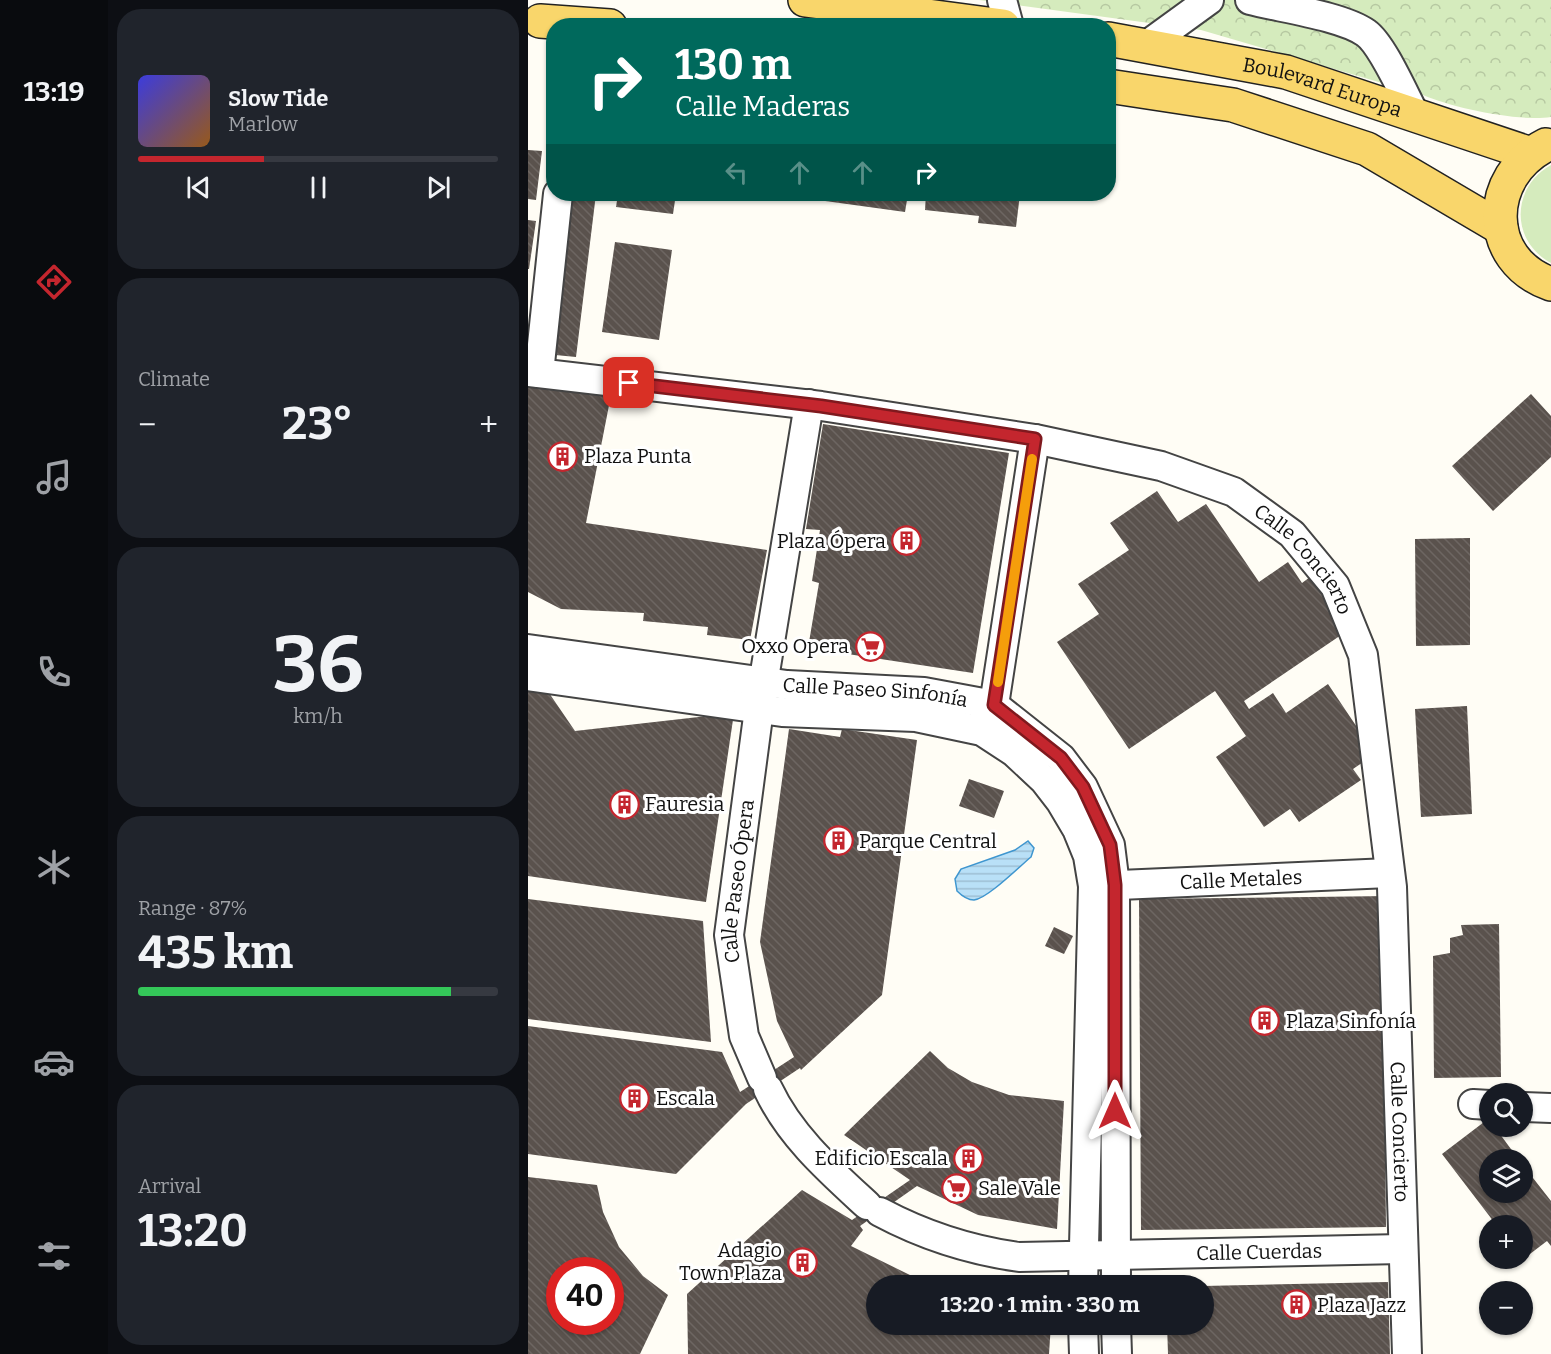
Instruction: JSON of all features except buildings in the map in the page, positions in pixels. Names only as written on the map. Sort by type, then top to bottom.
[{"type":"main road","points":[[805,0],[942,18]]},
{"type":"main road","name":"Boulevard Europa","points":[[1116,40],[1286,72],[1416,117],[1541,149]]},
{"type":"main road","points":[[1116,87],[1233,105],[1367,149],[1501,228]]},
{"type":"main road","points":[[1541,149],[1515,169],[1505,187],[1500,207],[1501,228],[1508,248],[1521,266],[1539,280],[1551,284]]},
{"type":"street","points":[[1002,0],[1007,18]]},
{"type":"street","points":[[1148,45],[1209,0]]},
{"type":"street","points":[[1250,0],[1349,25],[1367,34],[1377,45],[1416,117]]},
{"type":"street","points":[[533,373],[557,201]]},
{"type":"street","name":"Calle Concierto","points":[[533,373],[808,404],[1035,439],[1161,466],[1234,492],[1292,534],[1335,586],[1363,655],[1392,899],[1407,1354]]},
{"type":"street","name":"Calle Paseo Ópera","points":[[808,404],[761,695],[729,935],[744,1036],[765,1083],[789,1125],[811,1150],[873,1209],[934,1239],[976,1251],[1019,1257],[1115,1257]]},
{"type":"street","points":[[982,731],[994,705],[1035,439]]},
{"type":"street","name":"Calle Paseo Sinfonía","points":[[528,649],[761,695],[916,717],[982,731],[1014,752],[1044,780],[1062,802],[1104,885],[1116,1275]]},
{"type":"street","name":"Calle Paseo Sinfonía","points":[[528,676],[761,695],[924,692],[994,705],[1061,758],[1083,787],[1110,845],[1104,885],[1084,1275]]},
{"type":"street","name":"Calle Metales","points":[[1104,885],[1389,873]]},
{"type":"street","points":[[1533,1107],[1551,1108]]},
{"type":"street","name":"Calle Cuerdas","points":[[1115,1257],[1402,1249]]},
{"type":"street","points":[[1083,1335],[1084,1354]]},
{"type":"street","points":[[1116,1335],[1117,1354]]},
{"type":"green space","points":[[979,0],[1551,0],[1551,117],[1522,118],[1468,109],[1201,30]]},
{"type":"green space","points":[[1551,165],[1551,263],[1528,242],[1522,228],[1521,214],[1528,186]]},
{"type":"water","points":[[1028,841],[1034,848],[1031,857],[987,894],[971,900],[957,891],[955,879],[961,869],[1015,850]]},
{"type":"slow traffic","points":[[998,682],[1032,459]]},
{"type":"place","name":"Plaza Punta","points":[[563,456]]},
{"type":"place","name":"Plaza Ópera","points":[[907,541]]},
{"type":"place","name":"Oxxo Opera","points":[[870,646]]},
{"type":"place","name":"Fauresia","points":[[624,804]]},
{"type":"place","name":"Parque Central","points":[[838,841]]},
{"type":"place","name":"Plaza Sinfonía","points":[[1265,1021]]},
{"type":"place","name":"Escala","points":[[635,1098]]},
{"type":"place","name":"Edificio Escala","points":[[969,1158]]},
{"type":"place","name":"Sale Vale","points":[[957,1188]]},
{"type":"place","name":"Adagio Town Plaza","points":[[803,1262]]},
{"type":"place","name":"Plaza Jazz","points":[[1296,1305]]},
{"type":"route","points":[[629,383],[821,406],[1035,439],[994,705],[1061,758],[1083,787],[1110,845],[1115,885],[1115,1111]]}]
